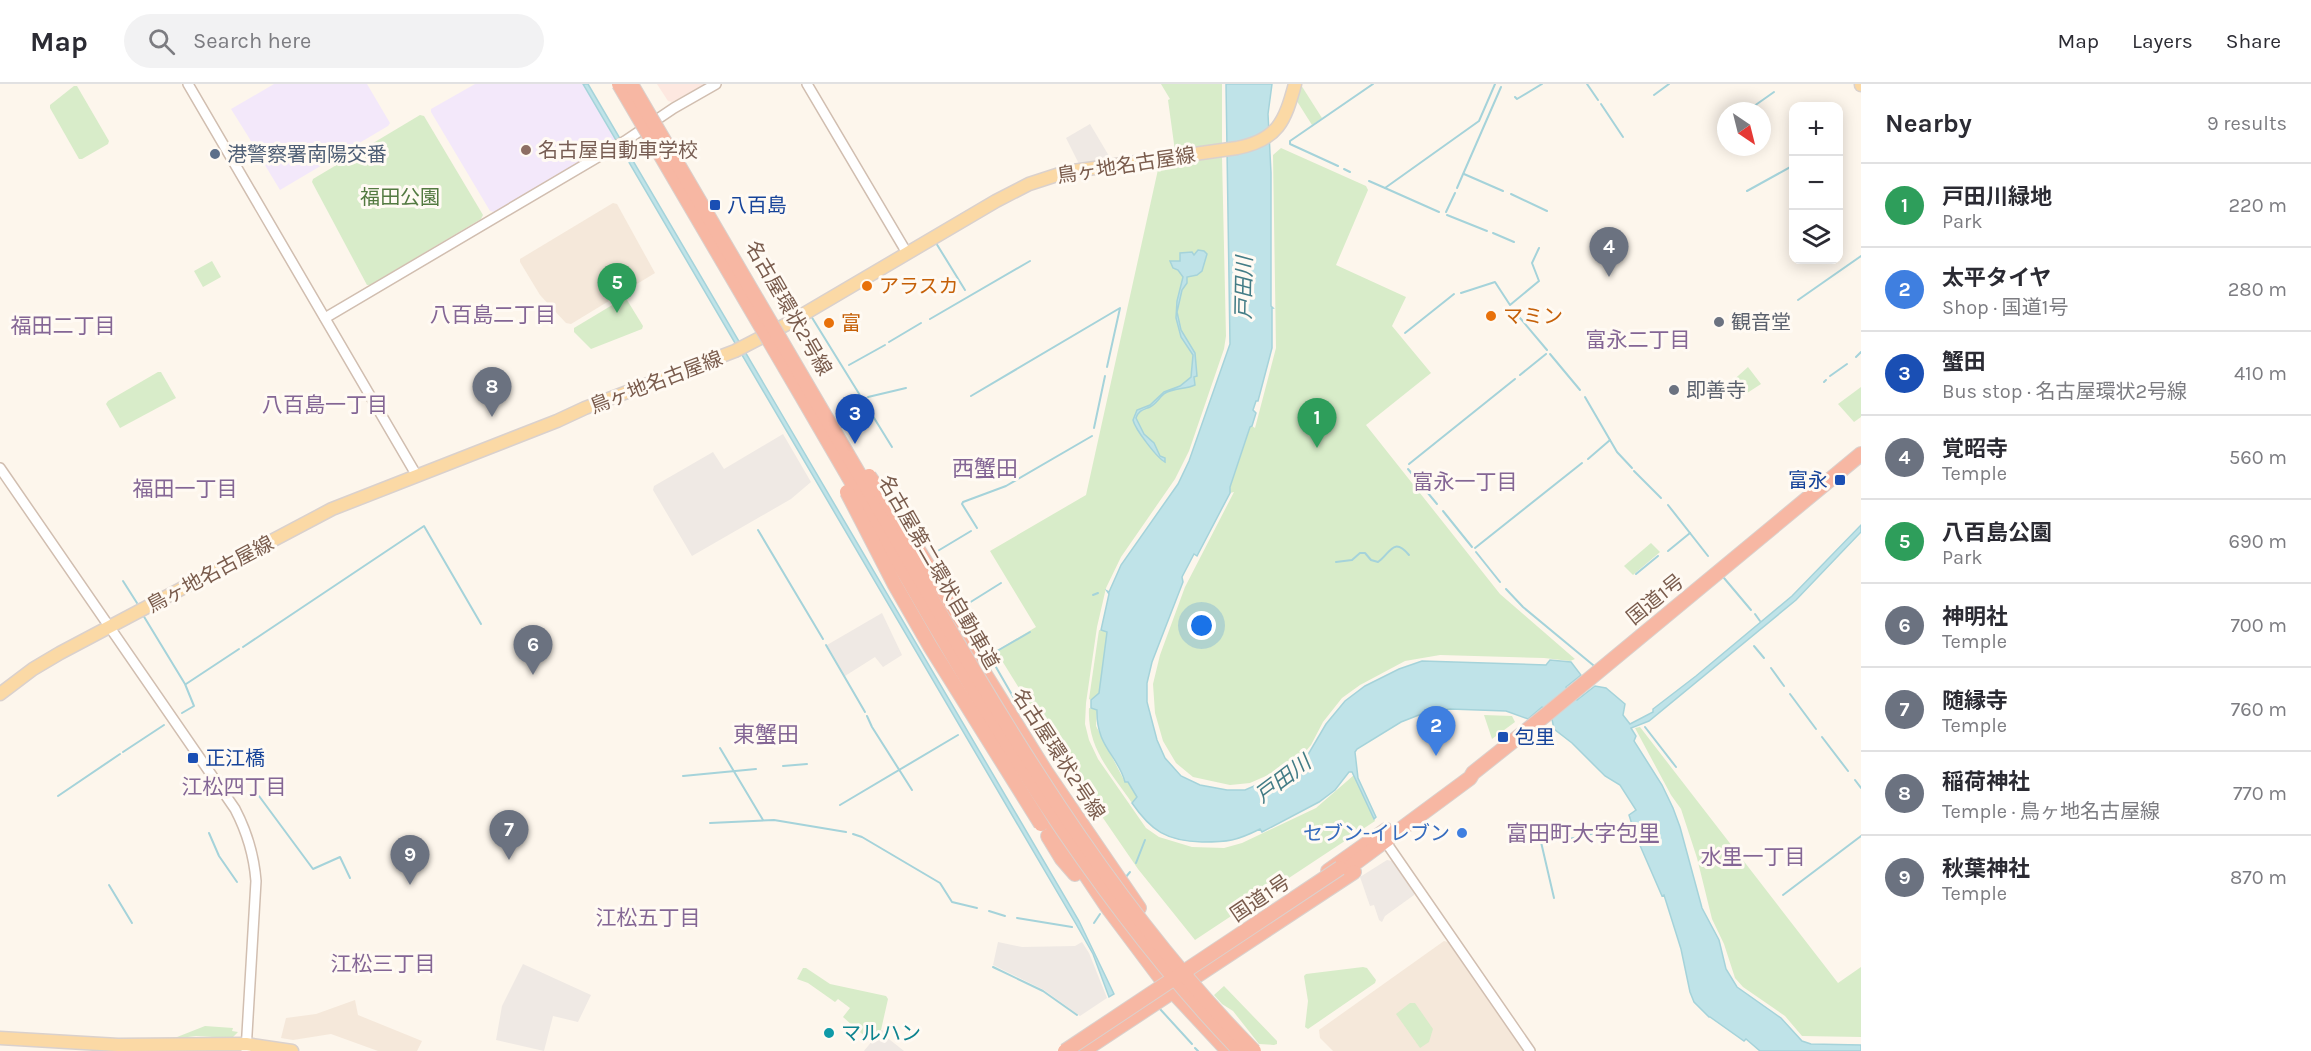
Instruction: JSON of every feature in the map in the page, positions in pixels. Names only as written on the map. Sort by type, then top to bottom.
[{"type":"highway","name":"名古屋環状2号線","points":[[612,84],[647,126],[778,328],[863,474],[1024,739],[1141,910],[1184,965],[1190,979],[1262,1051]]},
{"type":"highway","name":"名古屋第二環状自動車道","points":[[619,84],[981,706],[1063,832],[1102,886],[1155,955],[1240,1051]]},
{"type":"highway","points":[[624,84],[629,100],[647,126]]},
{"type":"highway","name":"名古屋環状2号線","points":[[633,84],[647,126],[762,338],[977,709],[1108,908],[1172,992],[1225,1047]]},
{"type":"highway","name":"名古屋第二環状自動車道","points":[[633,84],[969,664],[1069,821],[1169,956],[1254,1051]]},
{"type":"highway","points":[[807,405],[845,487],[895,585],[930,646],[1062,859],[1108,908]]},
{"type":"highway","points":[[822,411],[904,527],[973,639],[1014,714],[1024,739]]},
{"type":"highway","name":"国道1号","points":[[1072,1051],[1382,842],[1470,778],[1473,773],[1861,454]]},
{"type":"highway","name":"国道1号","points":[[1382,842],[1420,808],[1473,773]]},
{"type":"highway","points":[[1056,1051],[1322,876],[1420,808]]},
{"type":"highway","points":[[1083,1051],[1359,868],[1382,842]]},
{"type":"highway","name":"国道1号","points":[[1065,1051],[1341,870]]},
{"type":"highway","points":[[1190,979],[1218,1024],[1225,1047]]},
{"type":"main road","name":"鳥ヶ地名古屋線","points":[[0,694],[33,669],[332,510],[585,408],[740,349],[1029,184],[1066,172],[1223,150],[1247,146],[1264,140],[1273,133],[1285,116],[1295,84]]},
{"type":"main road","points":[[0,1038],[118,1045],[246,1047],[292,1051]]},
{"type":"street","points":[[188,84],[417,476]]},
{"type":"street","points":[[325,318],[620,144],[716,84]]},
{"type":"street","points":[[807,84],[907,253]]},
{"type":"street","points":[[0,468],[235,809],[245,828],[256,881],[246,1047]]},
{"type":"street","points":[[1382,842],[1530,1051]]},
{"type":"shaded area","points":[[274,84],[367,84],[390,123],[280,190],[257,152],[240,162],[234,152],[251,141],[231,109]]},
{"type":"shaded area","name":"名古屋自動車学校","points":[[475,84],[583,84],[615,140],[494,212],[490,211],[431,112],[431,109]]},
{"type":"shaded area","points":[[657,84],[705,84],[672,102],[668,101]]},
{"type":"shaded area","points":[[1090,124],[1112,161],[1080,166],[1066,138]]},
{"type":"shaded area","points":[[613,203],[617,204],[655,273],[571,324],[566,323],[540,295],[520,259]]},
{"type":"shaded area","points":[[783,434],[811,482],[791,499],[692,556],[653,490],[654,486],[713,452],[724,469]]},
{"type":"shaded area","points":[[882,613],[902,655],[883,667],[875,657],[845,676],[827,645]]},
{"type":"shaded area","points":[[1387,860],[1392,861],[1414,895],[1385,916],[1382,922],[1379,920],[1374,905],[1370,906],[1360,877]]},
{"type":"shaded area","points":[[1444,941],[1448,942],[1523,1051],[1333,1051],[1320,1038],[1319,1030]]},
{"type":"shaded area","points":[[998,942],[1022,947],[1075,946],[1082,942],[1089,953],[1107,998],[1080,1016],[1044,990],[993,965]]},
{"type":"shaded area","points":[[523,964],[591,995],[578,1022],[553,1016],[544,1051],[496,1040],[502,1006]]},
{"type":"shaded area","points":[[355,1000],[358,1015],[422,1041],[417,1051],[378,1051],[331,1034],[293,1040],[281,1038],[286,1018],[316,1014]]},
{"type":"shaded area","points":[[881,1030],[888,1032],[885,1036],[904,1051],[864,1051]]},
{"type":"green space","points":[[1161,84],[1222,84],[1222,145],[1175,151],[1168,100],[1170,99]]},
{"type":"green space","points":[[1301,85],[1322,118],[1312,125],[1295,98],[1297,89]]},
{"type":"green space","points":[[77,86],[109,141],[108,144],[82,159],[79,159],[50,108],[50,105]]},
{"type":"green space","name":"福田公園","points":[[420,115],[424,116],[483,215],[481,219],[367,285],[312,182],[313,179]]},
{"type":"green space","points":[[1281,148],[1366,186],[1368,190],[1336,265],[1406,297],[1392,326],[1431,373],[1366,425],[1500,594],[1575,659],[1570,661],[1440,655],[1405,661],[1360,685],[1342,698],[1323,722],[1311,745],[1300,758],[1250,783],[1230,785],[1193,777],[1176,763],[1163,741],[1155,713],[1153,684],[1160,655],[1185,587],[1234,492],[1230,493],[1230,487],[1250,427],[1255,428],[1276,348],[1273,155]]},
{"type":"green space","points":[[1222,157],[1226,336],[1224,349],[1189,451],[1175,479],[1121,557],[1106,588],[1097,627],[1085,724],[1089,740],[1098,759],[1146,828],[1159,837],[1192,847],[1224,848],[1242,843],[1316,808],[1354,775],[1375,821],[1195,940],[1138,869],[1066,764],[996,651],[1036,627],[990,551],[1086,495],[1159,165]]},
{"type":"green space","points":[[212,261],[221,277],[203,287],[194,271]]},
{"type":"green space","points":[[624,298],[643,326],[642,329],[591,349],[574,332],[574,328]]},
{"type":"green space","points":[[1748,367],[1761,384],[1741,397],[1729,384]]},
{"type":"green space","points":[[161,372],[176,398],[120,428],[106,404],[108,401]]},
{"type":"green space","points":[[1861,387],[1861,417],[1854,422],[1838,404]]},
{"type":"green space","points":[[1651,543],[1660,552],[1633,575],[1624,566]]},
{"type":"green space","points":[[1099,630],[1108,632],[1099,693],[1091,700],[1089,699]]},
{"type":"green space","points":[[1089,708],[1097,710],[1096,726],[1125,782],[1127,781],[1137,797],[1132,803],[1108,769],[1096,747],[1089,722]]},
{"type":"green space","points":[[1484,715],[1512,716],[1515,722],[1492,739]]},
{"type":"green space","points":[[1640,727],[1838,983],[1861,967],[1861,1037],[1802,1036],[1785,1016],[1743,987],[1735,978],[1724,944],[1712,919],[1697,858],[1681,809],[1635,728]]},
{"type":"green space","points":[[803,968],[830,984],[886,996],[888,999],[881,1030],[873,1040],[869,1040],[843,1017],[850,1008],[838,999],[835,1002],[808,983],[797,979]]},
{"type":"green space","points":[[1367,968],[1376,980],[1375,983],[1308,1029],[1305,1027],[1308,1001],[1304,976]]},
{"type":"green space","points":[[1224,986],[1277,1041],[1277,1044],[1259,1044],[1233,1011],[1222,1004],[1214,995]]},
{"type":"green space","points":[[1410,1003],[1415,1003],[1433,1029],[1429,1042],[1420,1048],[1396,1014]]},
{"type":"green space","points":[[205,1026],[233,1028],[232,1031],[238,1032],[232,1038],[196,1036],[172,1039]]},
{"type":"water","points":[[583,84],[588,84],[1079,921],[1114,994],[1109,997],[1093,954],[1076,924]]},
{"type":"water","name":"戸田川","points":[[1226,84],[1272,84],[1268,114],[1271,173],[1272,348],[1258,401],[1253,410],[1256,413],[1230,487],[1230,493],[1197,556],[1194,554],[1182,577],[1183,582],[1152,662],[1147,683],[1147,702],[1157,740],[1165,758],[1181,776],[1200,785],[1227,790],[1245,790],[1291,770],[1306,758],[1326,724],[1345,701],[1365,686],[1399,669],[1422,661],[1546,665],[1550,660],[1571,662],[1581,675],[1566,687],[1577,700],[1595,686],[1606,688],[1625,704],[1623,715],[1630,724],[1653,712],[1653,709],[1792,596],[1861,525],[1861,532],[1796,600],[1649,721],[1631,728],[1636,736],[1634,741],[1662,785],[1673,808],[1702,908],[1719,940],[1726,969],[1737,987],[1781,1018],[1802,1041],[1811,1044],[1861,1045],[1861,1051],[1760,1051],[1746,1039],[1744,1041],[1709,1017],[1694,1002],[1664,895],[1662,896],[1629,815],[1636,810],[1620,785],[1605,776],[1572,743],[1554,729],[1552,719],[1542,707],[1528,719],[1506,711],[1450,709],[1424,713],[1401,722],[1357,749],[1355,752],[1358,778],[1376,817],[1374,819],[1352,772],[1349,772],[1335,790],[1319,802],[1262,832],[1260,829],[1225,841],[1202,842],[1169,837],[1146,821],[1132,803],[1137,797],[1128,782],[1125,782],[1104,742],[1100,733],[1097,710],[1091,708],[1091,700],[1099,693],[1107,632],[1101,630],[1109,594],[1107,591],[1109,592],[1121,565],[1178,484],[1189,461],[1230,344]]},
{"type":"water","points":[[1198,250],[1207,254],[1202,271],[1197,275],[1187,277],[1177,312],[1181,330],[1195,353],[1197,376],[1194,377],[1195,385],[1168,392],[1152,406],[1140,412],[1136,418],[1144,434],[1154,443],[1160,456],[1165,458],[1165,462],[1147,443],[1133,420],[1137,410],[1150,405],[1164,392],[1180,386],[1191,377],[1193,355],[1181,337],[1176,318],[1177,301],[1183,277],[1178,270],[1173,268],[1170,261],[1180,261],[1180,253],[1192,252],[1194,255]]},
{"type":"waterway","points":[[1338,166],[1290,144],[1290,141],[1373,84]]},
{"type":"waterway","points":[[1369,181],[1385,188],[1479,121],[1495,84]]},
{"type":"waterway","points":[[1515,97],[1517,99],[1542,84]]},
{"type":"waterway","points":[[1587,84],[1598,100]]},
{"type":"waterway","points":[[1654,95],[1669,84]]},
{"type":"waterway","points":[[1457,188],[1501,87]]},
{"type":"waterway","points":[[1760,102],[1774,92]]},
{"type":"waterway","points":[[1601,104],[1623,137]]},
{"type":"waterway","points":[[1747,191],[1789,168]]},
{"type":"waterway","points":[[1344,169],[1350,172]]},
{"type":"waterway","points":[[1464,174],[1503,191]]},
{"type":"waterway","points":[[1385,188],[1439,212]]},
{"type":"waterway","points":[[1446,212],[1455,193]]},
{"type":"waterway","points":[[1511,194],[1547,211]]},
{"type":"waterway","points":[[1447,215],[1487,231]]},
{"type":"waterway","points":[[1493,233],[1514,242]]},
{"type":"waterway","points":[[936,243],[965,290]]},
{"type":"waterway","points":[[1461,293],[1495,282],[1510,305],[1539,281],[1532,263],[1539,248]]},
{"type":"waterway","points":[[1798,300],[1861,256]]},
{"type":"waterway","points":[[930,319],[1030,261]]},
{"type":"waterway","points":[[1405,333],[1454,294]]},
{"type":"waterway","points":[[971,396],[1120,308],[1107,367]]},
{"type":"waterway","points":[[1515,312],[1547,350]]},
{"type":"waterway","points":[[811,316],[892,447]]},
{"type":"waterway","points":[[889,342],[921,323]]},
{"type":"waterway","points":[[849,365],[885,345]]},
{"type":"waterway","points":[[1856,357],[1861,352]]},
{"type":"waterway","points":[[1520,375],[1546,354]]},
{"type":"waterway","points":[[1550,354],[1580,390]]},
{"type":"waterway","points":[[1830,376],[1847,364]]},
{"type":"waterway","points":[[1094,428],[1105,376]]},
{"type":"waterway","points":[[1409,464],[1515,379]]},
{"type":"waterway","points":[[868,397],[906,388]]},
{"type":"waterway","points":[[1585,397],[1617,452],[1632,468]]},
{"type":"waterway","points":[[844,403],[862,398]]},
{"type":"waterway","points":[[977,528],[962,504],[963,502],[1006,486],[1092,436]]},
{"type":"waterway","points":[[1588,459],[1610,440]]},
{"type":"waterway","points":[[1475,548],[1582,463]]},
{"type":"waterway","points":[[1408,469],[1437,504]]},
{"type":"waterway","points":[[1634,471],[1661,498]]},
{"type":"waterway","points":[[1668,505],[1708,556]]},
{"type":"waterway","points":[[1443,511],[1472,547]]},
{"type":"waterway","points":[[243,647],[424,526],[481,624]]},
{"type":"waterway","points":[[758,530],[823,639]]},
{"type":"waterway","points":[[936,552],[971,531]]},
{"type":"waterway","points":[[1668,551],[1690,533]]},
{"type":"waterway","points":[[1336,562],[1352,560],[1360,553],[1365,553],[1371,560],[1378,562],[1395,547],[1399,547],[1409,555]]},
{"type":"waterway","points":[[1476,552],[1500,582]]},
{"type":"waterway","points":[[1636,574],[1658,556]]},
{"type":"waterway","points":[[1724,578],[1751,610]]},
{"type":"waterway","points":[[123,581],[137,603]]},
{"type":"waterway","points":[[969,603],[1001,583]]},
{"type":"waterway","points":[[1506,589],[1523,607],[1593,665]]},
{"type":"waterway","points":[[1093,595],[1098,593]]},
{"type":"waterway","points":[[1755,614],[1760,621]]},
{"type":"waterway","points":[[143,615],[185,684],[194,706],[182,713]]},
{"type":"waterway","points":[[997,651],[1030,632]]},
{"type":"waterway","points":[[826,645],[865,712]]},
{"type":"waterway","points":[[1754,646],[1764,658]]},
{"type":"waterway","points":[[186,684],[239,649]]},
{"type":"waterway","points":[[989,655],[1015,700],[1013,701]]},
{"type":"waterway","points":[[1771,668],[1784,686]]},
{"type":"waterway","points":[[1790,694],[1816,729]]},
{"type":"waterway","points":[[867,716],[912,790]]},
{"type":"waterway","points":[[123,752],[164,725]]},
{"type":"waterway","points":[[1645,727],[1676,767]]},
{"type":"waterway","points":[[840,805],[958,735]]},
{"type":"waterway","points":[[1822,737],[1848,771]]},
{"type":"waterway","points":[[720,748],[763,820]]},
{"type":"waterway","points":[[58,796],[120,754]]},
{"type":"waterway","points":[[783,766],[807,764]]},
{"type":"waterway","points":[[683,776],[756,769]]},
{"type":"waterway","points":[[1855,780],[1861,788]]},
{"type":"waterway","points":[[259,796],[313,869],[340,857],[350,878]]},
{"type":"waterway","points":[[710,823],[774,820],[846,832]]},
{"type":"waterway","points":[[1585,836],[1606,829],[1628,832]]},
{"type":"waterway","points":[[209,833],[219,856],[237,882]]},
{"type":"waterway","points":[[853,834],[862,837],[940,883],[952,902],[977,908]]},
{"type":"waterway","points":[[1783,895],[1861,836]]},
{"type":"waterway","points":[[1554,898],[1541,842],[1582,837]]},
{"type":"waterway","points":[[1136,863],[1145,840]]},
{"type":"waterway","points":[[1125,878],[1130,872]]},
{"type":"waterway","points":[[109,885],[132,923]]},
{"type":"waterway","points":[[989,911],[1005,916]]},
{"type":"waterway","points":[[1094,923],[1100,914]]},
{"type":"waterway","points":[[1017,918],[1072,927]]},
{"type":"waterway","points":[[993,967],[1043,991],[1077,1015]]},
{"type":"waterway","points":[[1160,1009],[1192,1044]]},
{"type":"waterway","points":[[1195,1048],[1198,1051]]},
{"type":"place","name":"名古屋自動車学校","points":[[526,150]]},
{"type":"place","name":"港警察署南陽交番","points":[[215,154]]},
{"type":"place","name":"八百島","points":[[715,205]]},
{"type":"place","name":"覚昭寺","points":[[1609,277]]},
{"type":"place","name":"アラスカ","points":[[867,286]]},
{"type":"place","name":"八百島公園","points":[[617,313]]},
{"type":"place","name":"マミン","points":[[1491,316]]},
{"type":"place","name":"観音堂","points":[[1719,322]]},
{"type":"place","name":"富","points":[[829,323]]},
{"type":"place","name":"即善寺","points":[[1674,390]]},
{"type":"place","name":"稲荷神社","points":[[492,417]]},
{"type":"place","name":"蟹田","points":[[855,444]]},
{"type":"place","name":"戸田川緑地","points":[[1317,448]]},
{"type":"place","name":"富永","points":[[1840,480]]},
{"type":"place","name":"神明社","points":[[533,675]]},
{"type":"place","name":"包里","points":[[1503,737]]},
{"type":"place","name":"太平タイヤ","points":[[1436,756]]},
{"type":"place","name":"正江橋","points":[[193,758]]},
{"type":"place","name":"セブン-イレブン","points":[[1462,833]]},
{"type":"place","name":"随縁寺","points":[[509,860]]},
{"type":"place","name":"秋葉神社","points":[[410,885]]},
{"type":"place","name":"マルハン","points":[[829,1033]]},
{"type":"district","name":"八百島二丁目","points":[[493,315]]},
{"type":"district","name":"福田二丁目","points":[[63,326]]},
{"type":"district","name":"富永二丁目","points":[[1638,340]]},
{"type":"district","name":"八百島一丁目","points":[[325,405]]},
{"type":"district","name":"西蟹田","points":[[985,468]]},
{"type":"district","name":"富永一丁目","points":[[1465,482]]},
{"type":"district","name":"福田一丁目","points":[[185,489]]},
{"type":"district","name":"東蟹田","points":[[766,734]]},
{"type":"district","name":"江松四丁目","points":[[234,787]]},
{"type":"district","name":"富田町大字包里","points":[[1583,833]]},
{"type":"district","name":"水里一丁目","points":[[1753,857]]},
{"type":"district","name":"江松五丁目","points":[[648,918]]},
{"type":"district","name":"江松三丁目","points":[[383,964]]}]
